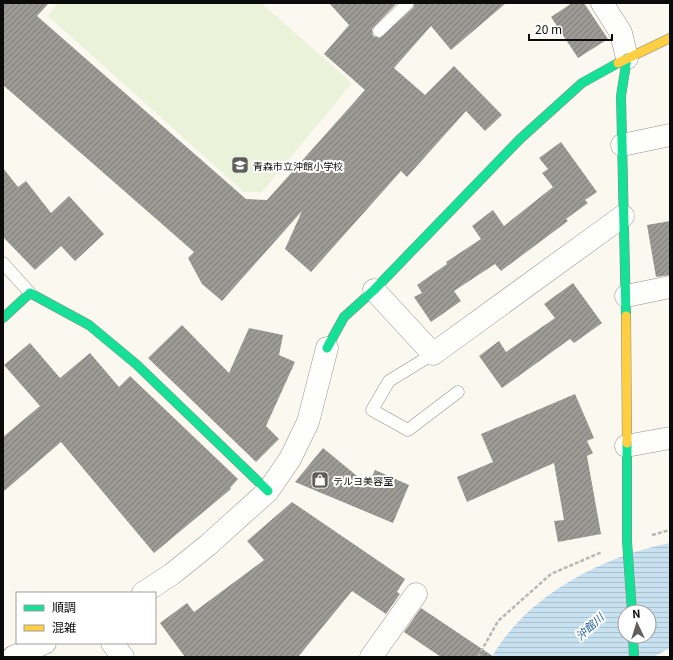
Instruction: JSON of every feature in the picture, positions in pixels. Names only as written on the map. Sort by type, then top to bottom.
[{"type":"street","points":[[602,3],[621,32],[627,58],[621,96],[626,296],[627,545],[631,604]]},
{"type":"street","points":[[145,592],[172,574],[208,545],[268,491],[290,459],[308,422],[327,348],[344,317],[374,290],[520,139],[582,84],[627,58],[670,38]]},
{"type":"street","points":[[622,145],[670,135]]},
{"type":"street","points":[[374,290],[433,354],[623,216]]},
{"type":"street","points":[[626,296],[670,287]]},
{"type":"street","points":[[3,318],[30,293],[95,329],[136,364],[268,491]]},
{"type":"street","points":[[626,446],[670,438]]},
{"type":"street","points":[[371,657],[416,594]]},
{"type":"street","points":[[13,657],[43,644]]},
{"type":"street","points":[[113,644],[123,657]]},
{"type":"street","points":[[633,644],[634,657]]},
{"type":"lane","points":[[379,31],[408,3]]},
{"type":"lane","points":[[3,263],[30,293]]},
{"type":"lane","points":[[433,354],[389,381],[372,410],[408,430],[458,392]]},
{"type":"path","points":[[478,657],[498,621],[551,574],[627,545]]},
{"type":"green space","points":[[58,3],[261,3],[352,83],[262,192],[244,192],[48,16]]},
{"type":"water","name":"沖館川","points":[[670,543],[670,648],[653,657],[492,657],[507,635],[525,615],[546,598],[569,582],[593,569],[645,549]]},
{"type":"building","points":[[3,3],[49,3],[37,16],[246,199],[267,200],[365,90],[324,54],[349,25],[329,3],[397,3],[372,29],[373,36],[380,38],[413,8],[415,3],[506,3],[451,50],[431,26],[394,68],[425,95],[454,66],[502,115],[485,131],[466,111],[407,177],[401,171],[311,272],[285,249],[302,211],[222,301],[202,284],[188,258],[194,252],[3,85]]},
{"type":"building","points":[[572,3],[584,3],[608,39],[578,58],[551,17]]},
{"type":"building","points":[[561,142],[597,192],[585,200],[588,203],[566,219],[568,221],[501,271],[495,264],[454,291],[461,301],[431,322],[414,297],[422,293],[417,285],[447,264],[446,262],[481,239],[472,226],[493,210],[504,226],[553,187],[542,173],[548,169],[539,158]]},
{"type":"building","points":[[3,168],[18,187],[26,181],[51,213],[69,196],[104,234],[75,261],[61,246],[35,270],[3,237]]},
{"type":"building","points":[[670,221],[670,275],[656,277],[647,225]]},
{"type":"building","points":[[573,283],[602,323],[574,343],[570,339],[502,388],[479,356],[499,341],[506,352],[555,318],[544,304]]},
{"type":"building","points":[[182,325],[229,373],[249,328],[283,335],[279,355],[295,362],[266,426],[279,439],[256,462],[148,358]]},
{"type":"building","points":[[30,343],[60,378],[90,353],[119,387],[130,376],[238,479],[230,488],[231,489],[154,553],[61,442],[3,492],[3,437],[40,406],[4,365]]},
{"type":"building","points":[[575,394],[594,438],[587,441],[593,453],[587,456],[601,534],[558,542],[554,521],[564,520],[554,463],[467,502],[457,477],[493,462],[481,434]]},
{"type":"building","points":[[323,448],[368,485],[375,470],[409,485],[393,523],[295,482]]},
{"type":"building","points":[[292,502],[405,579],[397,592],[400,594],[386,614],[352,591],[298,657],[185,657],[160,623],[187,603],[194,612],[264,560],[247,541]]},
{"type":"building","points":[[421,608],[494,657],[441,657],[404,632]]},
{"type":"traffic: fast","points":[[626,316],[621,96],[627,58]]},
{"type":"traffic: fast","points":[[327,348],[344,317],[374,290],[520,139],[582,83],[618,63]]},
{"type":"traffic: fast","points":[[3,318],[30,293],[89,325],[136,364],[268,491]]},
{"type":"traffic: fast","points":[[627,443],[627,541],[631,604]]},
{"type":"traffic: fast","points":[[633,644],[634,657]]},
{"type":"traffic: slow","points":[[618,63],[670,38]]},
{"type":"traffic: slow","points":[[626,316],[627,443]]},
{"type":"place","name":"青森市立沖館小学校","points":[[240,165]]},
{"type":"place","name":"テルヨ美容室","points":[[320,480]]}]
